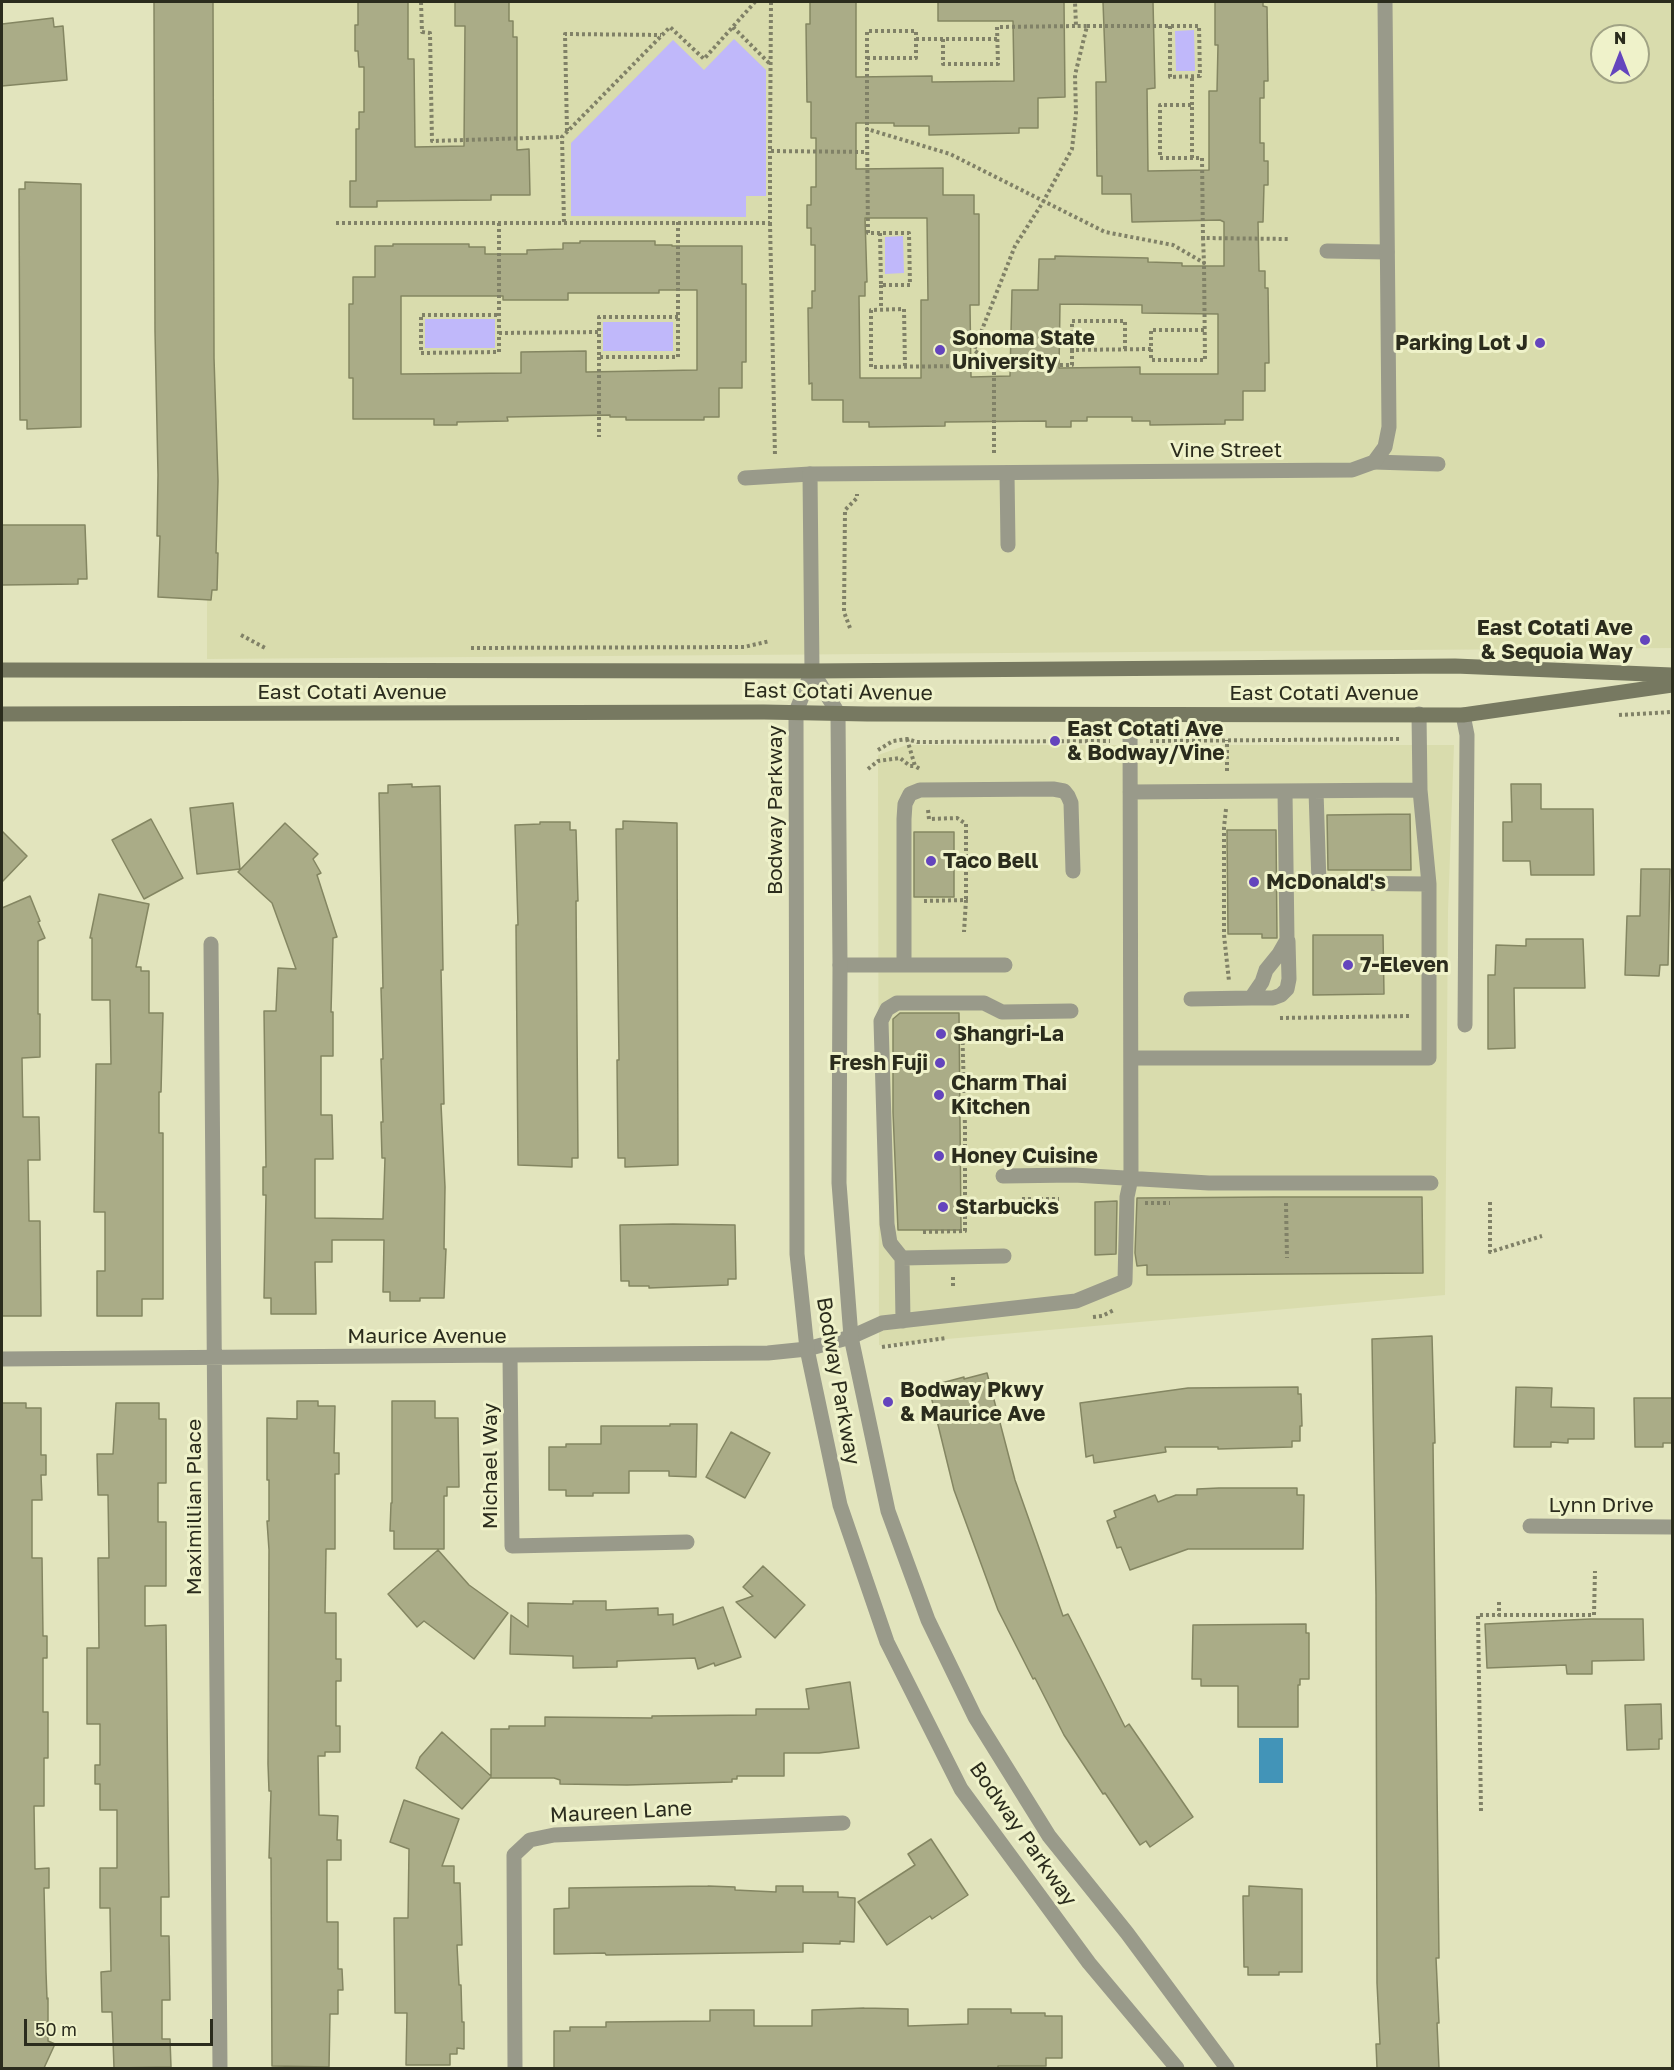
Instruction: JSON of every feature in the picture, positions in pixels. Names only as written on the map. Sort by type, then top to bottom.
[{"type":"main road","name":"East Cotati Avenue","points":[[2,670],[812,672],[1455,666],[1672,675]]},
{"type":"main road","name":"East Cotati Avenue","points":[[2,714],[796,712],[1463,715],[1672,685]]},
{"type":"street","points":[[1374,462],[1385,447],[1389,427],[1385,2]]},
{"type":"street","points":[[1327,251],[1387,252]]},
{"type":"street","name":"Vine Street","points":[[745,478],[810,474],[1352,470],[1374,462],[1438,464]]},
{"type":"street","points":[[1007,473],[1008,545]]},
{"type":"street","points":[[810,474],[812,672],[838,713]]},
{"type":"street","name":"Bodway Parkway","points":[[812,672],[796,712],[797,1254],[807,1349],[840,1506],[887,1642],[962,1789],[1089,1963],[1177,2068]]},
{"type":"street","name":"Bodway Parkway","points":[[838,713],[839,1183],[850,1337],[888,1511],[928,1620],[975,1717],[1049,1836],[1127,1933],[1227,2068]]},
{"type":"street","points":[[1131,1058],[1429,1058],[1429,884],[1420,790],[1419,714]]},
{"type":"street","points":[[1130,715],[1131,1178]]},
{"type":"street","points":[[1463,715],[1467,735],[1465,1025]]},
{"type":"street","points":[[904,965],[903,819],[910,794],[920,790],[1053,789],[1064,791],[1071,803],[1073,871]]},
{"type":"street","points":[[1130,792],[1420,790]]},
{"type":"street","points":[[1191,999],[1273,998],[1281,995],[1287,989],[1289,979],[1285,791]]},
{"type":"street","points":[[1316,791],[1319,883],[1429,884]]},
{"type":"street","points":[[1251,998],[1262,982],[1266,970],[1287,940]]},
{"type":"street","name":"Maximillian Place","points":[[211,944],[220,2068]]},
{"type":"street","points":[[840,965],[1005,965]]},
{"type":"street","points":[[903,1321],[902,1258],[890,1243],[887,1224],[881,1021],[887,1009],[897,1003],[984,1003],[1002,1012],[1071,1011]]},
{"type":"street","points":[[1003,1176],[1074,1175],[1209,1183],[1431,1183]]},
{"type":"street","name":"Maurice Avenue","points":[[2,1359],[768,1353],[807,1349],[850,1337],[882,1323],[1076,1302],[1125,1281],[1127,1197],[1131,1178]]},
{"type":"street","points":[[902,1258],[1004,1256]]},
{"type":"street","name":"Michael Way","points":[[510,1356],[512,1546],[687,1542]]},
{"type":"street","name":"Lynn Drive","points":[[1530,1526],[1672,1527]]},
{"type":"street","name":"Maureen Lane","points":[[515,2068],[514,1855],[530,1840],[554,1834],[843,1823]]},
{"type":"path","points":[[421,2],[422,32],[430,33],[432,141],[562,137],[670,27],[704,59],[755,2]]},
{"type":"path","points":[[771,2],[770,223],[775,460]]},
{"type":"path","points":[[1075,2],[1076,26]]},
{"type":"path","points":[[943,39],[943,64],[998,64],[997,27],[1076,26],[1170,26],[1199,26],[1200,76],[1170,77],[1170,26]]},
{"type":"path","points":[[994,366],[974,350],[1015,246],[1043,202],[1072,149],[1076,113],[1075,75],[1087,26]]},
{"type":"path","points":[[733,27],[771,64]]},
{"type":"path","points":[[867,58],[916,58],[916,31],[867,31],[867,58],[867,152],[868,233],[909,232],[910,285],[881,285]]},
{"type":"path","points":[[567,132],[565,34],[662,35]]},
{"type":"path","points":[[916,39],[997,39]]},
{"type":"path","points":[[1192,76],[1192,158]]},
{"type":"path","points":[[1192,105],[1160,105],[1160,158],[1202,158],[1205,360],[1151,360],[1151,330],[1204,330]]},
{"type":"path","points":[[867,129],[950,154],[1105,232],[1173,245],[1204,263]]},
{"type":"path","points":[[562,137],[564,222]]},
{"type":"path","points":[[771,152],[867,152]]},
{"type":"path","points":[[599,357],[678,357],[678,222]]},
{"type":"path","points":[[336,223],[770,223]]},
{"type":"path","points":[[498,223],[499,315],[499,352],[421,352],[421,315],[499,315]]},
{"type":"path","points":[[880,233],[881,309]]},
{"type":"path","points":[[1203,238],[1289,239]]},
{"type":"path","points":[[904,366],[904,309],[871,310],[871,367],[1072,365],[1072,321],[1125,321],[1125,349]]},
{"type":"path","points":[[599,437],[599,317],[678,317]]},
{"type":"path","points":[[499,333],[599,332]]},
{"type":"path","points":[[1072,350],[1151,349]]},
{"type":"path","points":[[994,366],[994,453]]},
{"type":"path","points":[[850,628],[844,612],[845,510],[857,498],[857,487]]},
{"type":"path","points":[[1227,740],[1227,772]]},
{"type":"path","points":[[878,750],[884,746]]},
{"type":"path","points":[[868,769],[879,761],[900,758],[910,766],[915,766]]},
{"type":"path","points":[[928,800],[928,819],[957,818],[966,824],[964,932]]},
{"type":"path","points":[[1227,808],[1224,827],[1224,935],[1230,972],[1229,990]]},
{"type":"path","points":[[915,901],[966,900]]},
{"type":"path","points":[[923,1232],[965,1231],[962,1011]]},
{"type":"path","points":[[1271,1018],[1429,1016]]},
{"type":"path","points":[[1022,1199],[1059,1199]]},
{"type":"path","points":[[1286,1202],[1287,1258]]},
{"type":"path","points":[[1490,1202],[1490,1252],[1542,1236]]},
{"type":"path","points":[[1481,1811],[1478,1616],[1594,1615],[1595,1571]]},
{"type":"path","points":[[1499,1602],[1499,1615]]},
{"type":"shaded area","name":"Sonoma State University","points":[[207,2],[1672,2],[1672,648],[207,659]]},
{"type":"shaded area","points":[[1194,30],[1195,71],[1176,71],[1175,31]]},
{"type":"shaded area","points":[[734,39],[766,70],[766,196],[746,196],[746,217],[571,216],[571,143],[673,40],[704,70]]},
{"type":"shaded area","points":[[903,236],[904,273],[885,274],[885,237]]},
{"type":"shaded area","points":[[425,319],[495,319],[495,348],[425,348]]},
{"type":"shaded area","points":[[603,322],[673,322],[673,351],[603,351]]},
{"type":"shaded area","points":[[907,745],[1454,745],[1448,911],[1445,1295],[879,1345],[878,755]]},
{"type":"water","points":[[1259,1738],[1283,1738],[1283,1783],[1259,1783]]},
{"type":"building","points":[[154,2],[213,2],[214,358],[218,481],[216,553],[218,553],[217,590],[212,590],[211,600],[158,597],[160,536],[157,536]]},
{"type":"building","points":[[358,2],[408,2],[408,59],[414,59],[415,147],[464,146],[465,26],[455,26],[455,2],[509,2],[509,21],[513,21],[513,37],[517,37],[517,150],[529,149],[530,195],[491,195],[491,200],[377,201],[377,207],[350,207],[350,181],[356,181],[356,129],[359,129],[359,112],[364,112],[364,67],[359,67],[358,51],[355,51]]},
{"type":"building","points":[[810,2],[856,2],[856,77],[932,76],[932,82],[1014,81],[1013,21],[938,21],[938,2],[1064,2],[1065,97],[1038,98],[1038,128],[1019,128],[1019,133],[929,135],[929,126],[856,123],[856,169],[943,168],[943,195],[974,195],[974,214],[979,214],[979,305],[970,305],[971,377],[1010,376],[1012,290],[1038,290],[1039,259],[1055,259],[1055,256],[1148,258],[1148,262],[1182,263],[1182,266],[1224,266],[1224,222],[1220,220],[1132,222],[1131,194],[1102,194],[1102,176],[1097,176],[1096,82],[1106,82],[1103,2],[1153,2],[1155,88],[1147,89],[1148,171],[1209,170],[1209,91],[1217,91],[1218,45],[1215,45],[1215,2],[1263,2],[1263,6],[1267,7],[1268,81],[1264,81],[1264,98],[1260,98],[1260,143],[1264,143],[1264,161],[1268,161],[1268,185],[1264,185],[1263,222],[1258,222],[1259,271],[1265,271],[1265,288],[1268,288],[1269,363],[1265,363],[1265,391],[1243,391],[1243,420],[1225,420],[1225,424],[1150,425],[1150,421],[1132,421],[1132,417],[1087,417],[1087,421],[1071,421],[1071,427],[1046,427],[1046,421],[945,422],[945,426],[869,427],[869,422],[843,422],[843,400],[812,400],[812,383],[809,384],[808,308],[812,308],[812,291],[815,291],[815,245],[811,245],[811,228],[807,228],[807,205],[811,205],[811,187],[816,187],[816,138],[811,138],[811,102],[807,102],[806,24],[810,24]],"holes":[[[865,218],[927,218],[928,300],[921,300],[921,378],[860,378],[859,296],[865,296],[865,282],[867,282]],[[1060,304],[1142,305],[1142,313],[1218,314],[1218,374],[1140,374],[1140,367],[1059,368]]]},
{"type":"building","points":[[53,18],[54,27],[63,26],[67,80],[2,86],[2,24]]},
{"type":"building","points":[[25,182],[81,184],[81,427],[27,429],[27,420],[20,420],[19,189],[25,189]]},
{"type":"building","points":[[580,241],[655,241],[655,245],[672,246],[742,246],[742,284],[746,284],[746,362],[742,362],[742,388],[719,388],[719,417],[704,417],[704,420],[626,420],[626,417],[610,417],[610,415],[507,417],[508,421],[457,422],[457,425],[434,425],[434,419],[353,419],[353,378],[349,378],[349,304],[353,304],[353,277],[375,277],[375,246],[469,244],[469,247],[485,247],[485,254],[527,254],[527,250],[563,249],[563,243],[580,243]],"holes":[[[659,290],[697,290],[697,370],[586,372],[586,351],[521,352],[521,373],[401,374],[401,296],[503,296],[503,300],[568,300],[568,293],[659,293]]]},
{"type":"building","points":[[2,525],[85,525],[87,579],[78,579],[78,584],[2,585]]},
{"type":"building","points":[[412,784],[412,787],[440,786],[444,1104],[441,1104],[445,1187],[444,1249],[446,1249],[444,1298],[390,1301],[390,1292],[383,1292],[384,1240],[332,1240],[332,1262],[315,1262],[316,1314],[271,1314],[271,1298],[264,1298],[266,1195],[263,1195],[263,1167],[266,1167],[264,1011],[276,1011],[278,968],[296,969],[272,903],[238,872],[285,823],[318,854],[313,859],[321,873],[317,875],[337,937],[333,938],[331,1012],[333,1012],[333,1056],[321,1056],[321,1115],[332,1115],[333,1159],[315,1159],[315,1218],[383,1219],[385,1158],[382,1158],[381,1122],[383,1122],[381,1059],[383,1059],[381,988],[383,988],[379,793],[388,793],[388,785]]},
{"type":"building","points":[[1511,784],[1541,784],[1541,809],[1593,809],[1594,875],[1531,875],[1530,861],[1503,861],[1503,822],[1512,822]]},
{"type":"building","points":[[233,803],[240,869],[197,874],[190,808]]},
{"type":"building","points":[[1410,814],[1411,870],[1328,870],[1327,815]]},
{"type":"building","points":[[151,819],[183,878],[144,899],[112,840]]},
{"type":"building","points":[[623,821],[677,823],[678,1165],[625,1167],[625,1158],[618,1158],[616,829],[623,829]]},
{"type":"building","points":[[540,822],[570,822],[570,830],[576,830],[578,1158],[572,1158],[572,1167],[518,1165],[516,925],[518,925],[515,825],[540,824]]},
{"type":"building","name":"McDonald's","points":[[1227,830],[1276,830],[1277,938],[1262,938],[1262,934],[1228,934]]},
{"type":"building","points":[[2,831],[27,856],[2,882]]},
{"type":"building","name":"Taco Bell","points":[[914,832],[954,832],[954,897],[914,897]]},
{"type":"building","points":[[1641,869],[1670,869],[1668,965],[1660,965],[1659,976],[1625,975],[1627,916],[1640,916]]},
{"type":"building","points":[[99,894],[149,904],[136,967],[141,967],[141,971],[149,971],[149,1013],[163,1013],[159,1133],[163,1133],[163,1299],[142,1299],[142,1316],[97,1316],[97,1271],[105,1271],[105,1212],[94,1212],[96,1064],[111,1064],[110,1000],[92,1000],[92,938],[90,938]]},
{"type":"building","points":[[30,896],[45,938],[38,941],[40,1057],[22,1058],[23,1117],[39,1117],[40,1160],[28,1160],[29,1221],[40,1221],[41,1316],[2,1316],[2,908]]},
{"type":"building","name":"7-Eleven","points":[[1313,935],[1383,935],[1384,994],[1313,995]]},
{"type":"building","points":[[1526,939],[1583,939],[1585,988],[1514,988],[1515,1048],[1488,1049],[1488,975],[1495,975],[1496,945],[1526,946]]},
{"type":"building","points":[[900,1013],[959,1013],[961,1230],[898,1230],[893,1112],[893,1019]]},
{"type":"building","points":[[1422,1197],[1423,1273],[1147,1275],[1147,1265],[1137,1266],[1135,1253],[1137,1198]]},
{"type":"building","points":[[1117,1201],[1116,1254],[1095,1255],[1095,1202]]},
{"type":"building","points":[[620,1225],[735,1225],[736,1279],[728,1279],[728,1285],[649,1288],[649,1286],[629,1286],[629,1281],[621,1281]]},
{"type":"building","points":[[1432,1336],[1435,1443],[1433,1443],[1439,1958],[1436,1958],[1439,2068],[1377,2068],[1376,2044],[1380,2044],[1377,1983],[1376,1595],[1372,1339]]},
{"type":"building","points":[[987,1373],[1015,1480],[1063,1616],[1068,1614],[1125,1727],[1129,1724],[1193,1817],[1150,1847],[1146,1841],[1140,1845],[1105,1793],[1103,1794],[1064,1735],[1035,1678],[1033,1679],[998,1610],[954,1490],[929,1388],[964,1377],[964,1379]]},
{"type":"building","points":[[1298,1387],[1298,1394],[1301,1394],[1302,1426],[1300,1426],[1300,1441],[1292,1441],[1292,1447],[1218,1449],[1218,1447],[1165,1447],[1166,1452],[1094,1463],[1093,1455],[1086,1457],[1080,1403],[1188,1388]]},
{"type":"building","points":[[1516,1387],[1552,1388],[1551,1407],[1594,1408],[1594,1439],[1568,1439],[1568,1443],[1551,1442],[1551,1447],[1514,1447]]},
{"type":"building","points":[[1634,1398],[1672,1398],[1672,1443],[1663,1443],[1663,1447],[1635,1447]]},
{"type":"building","points":[[297,1401],[318,1401],[318,1406],[335,1406],[334,1453],[339,1453],[339,1474],[335,1474],[335,1549],[326,1549],[325,1613],[336,1613],[336,1659],[341,1659],[341,1681],[336,1681],[336,1726],[340,1726],[340,1752],[325,1752],[325,1756],[318,1756],[319,1815],[338,1816],[337,1840],[341,1840],[341,1860],[327,1860],[327,1922],[338,1922],[338,1969],[342,1969],[343,1990],[338,1990],[338,2014],[330,2014],[329,2067],[272,2066],[267,1418],[297,1419]]},
{"type":"building","points":[[392,1401],[435,1401],[435,1418],[458,1418],[459,1487],[447,1487],[447,1496],[444,1496],[444,1549],[394,1549],[394,1531],[390,1531]]},
{"type":"building","points":[[2,1403],[26,1403],[26,1408],[41,1408],[41,1455],[46,1455],[46,1475],[41,1475],[42,1500],[32,1500],[32,1558],[42,1558],[43,1636],[47,1636],[47,1658],[43,1658],[43,1712],[48,1712],[48,1758],[44,1758],[44,1806],[34,1806],[35,1869],[49,1868],[49,1888],[44,1888],[48,2041],[55,2044],[44,2068],[2,2068]]},
{"type":"building","points":[[116,1403],[159,1403],[159,1419],[166,1419],[166,1483],[158,1483],[158,1522],[166,1522],[166,1586],[145,1586],[145,1626],[166,1625],[169,1897],[161,1897],[161,1936],[169,1936],[170,2000],[162,2000],[162,2039],[170,2039],[171,2067],[114,2068],[112,2012],[102,2012],[101,1972],[111,1971],[110,1908],[100,1908],[100,1868],[117,1868],[117,1810],[100,1810],[100,1784],[95,1784],[95,1765],[100,1765],[100,1724],[87,1724],[87,1648],[99,1648],[98,1558],[109,1558],[108,1495],[98,1495],[97,1454],[113,1454]]},
{"type":"building","points":[[670,1424],[697,1424],[696,1477],[669,1476],[669,1471],[629,1471],[629,1493],[566,1496],[566,1490],[549,1490],[549,1447],[566,1447],[566,1444],[601,1444],[601,1426],[670,1426]]},
{"type":"building","points":[[731,1432],[770,1453],[745,1498],[706,1477]]},
{"type":"building","points":[[1297,1488],[1297,1495],[1304,1495],[1303,1549],[1188,1549],[1130,1570],[1121,1547],[1117,1548],[1107,1521],[1116,1517],[1114,1511],[1155,1495],[1158,1502],[1176,1495],[1197,1495],[1197,1489]]},
{"type":"building","points":[[438,1550],[469,1585],[508,1613],[474,1659],[424,1621],[417,1627],[388,1594]]},
{"type":"building","points":[[763,1566],[805,1605],[775,1638],[736,1602],[753,1596],[743,1587]]},
{"type":"building","points":[[573,1601],[606,1601],[606,1610],[658,1608],[658,1615],[673,1614],[673,1625],[723,1607],[741,1657],[698,1669],[695,1658],[617,1661],[617,1667],[573,1668],[573,1656],[510,1654],[511,1615],[528,1627],[528,1603],[573,1604]]},
{"type":"building","points":[[1643,1619],[1644,1660],[1592,1661],[1592,1674],[1567,1674],[1566,1665],[1487,1668],[1485,1624]]},
{"type":"building","points":[[1306,1624],[1306,1633],[1309,1633],[1309,1679],[1300,1679],[1300,1685],[1298,1685],[1298,1727],[1238,1727],[1238,1686],[1201,1686],[1201,1679],[1192,1679],[1193,1625]]},
{"type":"building","points":[[850,1682],[859,1748],[819,1753],[784,1753],[784,1776],[737,1776],[737,1779],[732,1779],[732,1782],[627,1785],[560,1784],[560,1780],[554,1778],[491,1777],[462,1809],[416,1768],[420,1757],[442,1732],[491,1776],[491,1729],[509,1729],[509,1726],[545,1726],[545,1717],[652,1718],[652,1716],[756,1715],[756,1709],[809,1709],[806,1689]]},
{"type":"building","points":[[1661,1704],[1662,1739],[1659,1739],[1659,1749],[1627,1750],[1625,1705]]},
{"type":"building","points":[[404,1800],[459,1819],[442,1866],[454,1866],[454,1883],[460,1883],[462,1945],[457,1945],[462,2022],[464,2022],[464,2049],[457,2048],[457,2054],[450,2054],[450,2065],[406,2065],[407,2013],[395,2013],[394,1918],[408,1918],[409,1849],[390,1842]]},
{"type":"building","points":[[931,1839],[968,1895],[932,1919],[930,1916],[887,1945],[858,1902],[915,1865],[908,1854]]},
{"type":"building","points":[[708,1886],[776,1892],[776,1886],[803,1886],[803,1892],[838,1892],[838,1897],[855,1898],[854,1942],[803,1943],[803,1952],[554,1954],[554,1909],[569,1908],[569,1888]]},
{"type":"building","points":[[1249,1886],[1302,1889],[1302,1972],[1248,1975],[1248,1967],[1244,1967],[1243,1896],[1249,1896]]},
{"type":"building","points":[[908,2009],[908,2026],[968,2024],[968,2009],[1011,2009],[1011,2013],[1045,2013],[1045,2016],[1062,2016],[1062,2058],[1046,2058],[1046,2066],[998,2066],[998,2068],[554,2068],[554,2031],[570,2031],[570,2027],[606,2027],[606,2022],[710,2021],[710,2010],[754,2010],[754,2026],[812,2026],[812,2010]]},
{"type":"place","name":"Parking Lot J","points":[[1540,343]]},
{"type":"place","name":"Sonoma State University","points":[[940,350]]},
{"type":"place","name":"East Cotati Ave & Sequoia Way","points":[[1645,640]]},
{"type":"place","name":"East Cotati Ave & Bodway/Vine","points":[[1055,741]]},
{"type":"place","name":"Taco Bell","points":[[931,861]]},
{"type":"place","name":"McDonald's","points":[[1254,882]]},
{"type":"place","name":"7-Eleven","points":[[1348,965]]},
{"type":"place","name":"Shangri-La","points":[[941,1034]]},
{"type":"place","name":"Fresh Fuji","points":[[940,1063]]},
{"type":"place","name":"Charm Thai Kitchen","points":[[939,1095]]},
{"type":"place","name":"Honey Cuisine","points":[[939,1156]]},
{"type":"place","name":"Starbucks","points":[[943,1207]]},
{"type":"place","name":"Bodway Pkwy & Maurice Ave","points":[[888,1402]]}]
